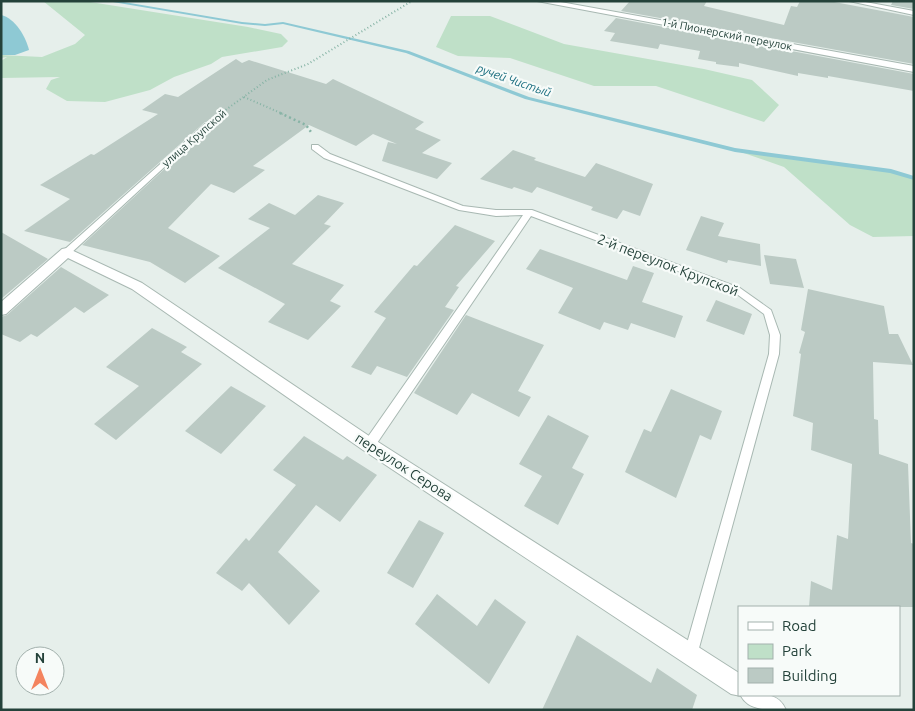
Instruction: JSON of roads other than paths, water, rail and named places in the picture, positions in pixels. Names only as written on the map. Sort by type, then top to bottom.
[{"type":"street","name":"1-й Пионерский переулок","points":[[541,1],[914,70]]},
{"type":"street","name":"улица Крупской","points":[[1,310],[67,252]]},
{"type":"street","name":"переулок Серова","points":[[67,252],[137,286],[369,445],[738,685]]},
{"type":"street","points":[[754,696],[775,710]]},
{"type":"lane","points":[[851,1],[914,13]]},
{"type":"lane","name":"улица Крупской","points":[[67,252],[207,125]]},
{"type":"lane","name":"2-й переулок Крупской","points":[[315,147],[326,156],[462,208],[496,213],[529,212],[737,290],[768,312],[775,335],[774,354],[691,654]]},
{"type":"lane","points":[[369,445],[529,212]]},
{"type":"water","points":[[1,15],[11,20],[19,29],[29,50],[15,55],[1,55]]},
{"type":"waterway","name":"ручей Чистый","points":[[109,1],[242,23],[265,25],[283,23],[407,52],[527,98],[735,150],[891,171],[914,178]]}]
